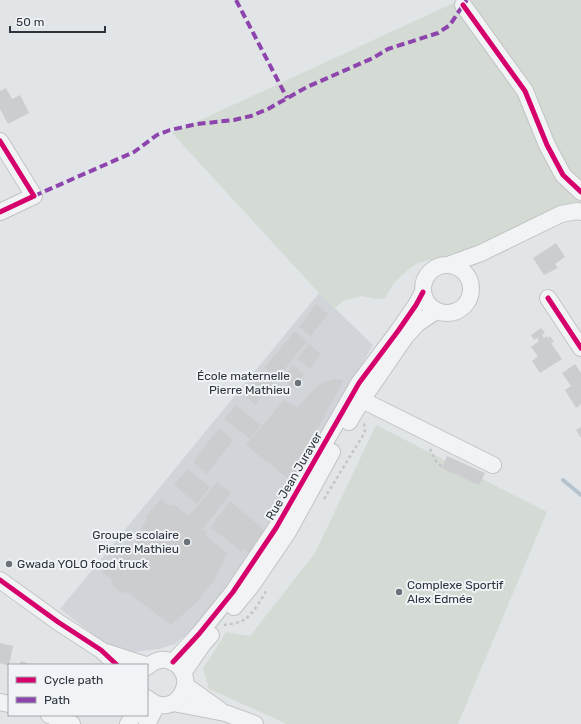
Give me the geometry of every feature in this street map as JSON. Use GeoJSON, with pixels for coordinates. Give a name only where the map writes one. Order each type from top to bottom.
{"type":"FeatureCollection","features":[{"type":"Feature","properties":{"kind":"street"},"geometry":{"type":"LineString","coordinates":[[463,5],[525,91],[548,145],[563,175],[581,192]]}},
{"type":"Feature","properties":{"kind":"street"},"geometry":{"type":"LineString","coordinates":[[0,141],[34,196],[0,212]]}},
{"type":"Feature","properties":{"kind":"street"},"geometry":{"type":"LineString","coordinates":[[448,265],[456,267],[468,278],[470,294],[467,302],[462,308],[456,312],[443,313],[436,311],[425,300],[423,284],[432,270],[481,253],[561,214],[578,211],[581,212]]}},
{"type":"Feature","properties":{"kind":"street"},"geometry":{"type":"LineString","coordinates":[[468,278],[481,253]]}},
{"type":"Feature","properties":{"kind":"street","name":"Rue Jean Juraver"},"geometry":{"type":"LineString","coordinates":[[181,674],[199,634],[233,592],[276,528],[359,383],[402,326],[423,292]]}},
{"type":"Feature","properties":{"kind":"street"},"geometry":{"type":"LineString","coordinates":[[548,298],[581,348]]}},
{"type":"Feature","properties":{"kind":"street","name":"Rue Jean Juraver"},"geometry":{"type":"LineString","coordinates":[[181,674],[203,644],[252,585],[288,532],[341,435],[362,400],[406,336],[417,324],[436,311]]}},
{"type":"Feature","properties":{"kind":"street"},"geometry":{"type":"LineString","coordinates":[[362,400],[493,465]]}},
{"type":"Feature","properties":{"kind":"street"},"geometry":{"type":"LineString","coordinates":[[0,580],[100,650],[116,664]]}},
{"type":"Feature","properties":{"kind":"street"},"geometry":{"type":"LineString","coordinates":[[100,650],[141,664]]}},
{"type":"Feature","properties":{"kind":"street"},"geometry":{"type":"LineString","coordinates":[[148,665],[160,660],[167,660],[225,713]]}},
{"type":"Feature","properties":{"kind":"street"},"geometry":{"type":"LineString","coordinates":[[147,724],[159,702],[182,696],[184,691],[181,674]]}},
{"type":"Feature","properties":{"kind":"street"},"geometry":{"type":"LineString","coordinates":[[159,702],[225,713],[255,724]]}},
{"type":"Feature","properties":{"kind":"street"},"geometry":{"type":"LineString","coordinates":[[52,716],[72,724]]}},
{"type":"Feature","properties":{"kind":"shaded area"},"geometry":{"type":"Polygon","coordinates":[[[460,0],[581,0],[581,202],[565,205],[468,250],[418,263],[394,283],[385,298],[376,299],[362,296],[343,301],[335,308],[319,293],[172,133],[460,0]]]}},
{"type":"Feature","properties":{"kind":"shaded area","name":"Groupe scolaire Pierre Mathieu"},"geometry":{"type":"Polygon","coordinates":[[[319,293],[373,345],[273,519],[245,565],[195,628],[175,644],[159,649],[135,652],[107,645],[60,609],[319,293]]]}},
{"type":"Feature","properties":{"kind":"shaded area","name":"Complexe Sportif Alex Edmée"},"geometry":{"type":"Polygon","coordinates":[[[376,425],[547,512],[458,724],[287,724],[209,689],[203,669],[226,632],[250,636],[315,553],[376,425]]]}},
{"type":"Feature","properties":{"kind":"building"},"geometry":{"type":"Polygon","coordinates":[[[6,88],[12,99],[20,95],[29,113],[8,124],[0,109],[0,91],[6,88]]]}},
{"type":"Feature","properties":{"kind":"building"},"geometry":{"type":"Polygon","coordinates":[[[556,243],[565,257],[555,264],[558,268],[544,275],[533,258],[556,243]]]}},
{"type":"Feature","properties":{"kind":"building"},"geometry":{"type":"Polygon","coordinates":[[[316,304],[328,314],[311,336],[299,327],[316,304]]]}},
{"type":"Feature","properties":{"kind":"building"},"geometry":{"type":"Polygon","coordinates":[[[541,328],[545,333],[542,335],[544,338],[547,336],[548,338],[550,336],[554,342],[551,343],[562,359],[540,373],[532,361],[538,356],[531,347],[539,341],[537,338],[534,340],[531,335],[541,328]]]}},
{"type":"Feature","properties":{"kind":"building"},"geometry":{"type":"Polygon","coordinates":[[[295,331],[307,341],[278,378],[264,368],[295,331]]]}},
{"type":"Feature","properties":{"kind":"building"},"geometry":{"type":"Polygon","coordinates":[[[309,344],[321,354],[310,369],[297,359],[309,344]]]}},
{"type":"Feature","properties":{"kind":"building"},"geometry":{"type":"Polygon","coordinates":[[[575,364],[581,373],[581,404],[576,408],[565,390],[571,386],[562,373],[575,364]]]}},
{"type":"Feature","properties":{"kind":"building"},"geometry":{"type":"Polygon","coordinates":[[[293,365],[304,374],[293,388],[281,379],[293,365]]]}},
{"type":"Feature","properties":{"kind":"building"},"geometry":{"type":"Polygon","coordinates":[[[261,373],[273,382],[255,405],[244,395],[261,373]]]}},
{"type":"Feature","properties":{"kind":"building"},"geometry":{"type":"Polygon","coordinates":[[[336,379],[344,380],[301,460],[303,462],[291,481],[246,445],[284,400],[298,407],[320,384],[336,379]]]}},
{"type":"Feature","properties":{"kind":"building"},"geometry":{"type":"Polygon","coordinates":[[[236,405],[261,425],[250,439],[224,419],[236,405]]]}},
{"type":"Feature","properties":{"kind":"building"},"geometry":{"type":"Polygon","coordinates":[[[581,427],[581,438],[576,430],[581,427]]]}},
{"type":"Feature","properties":{"kind":"building"},"geometry":{"type":"Polygon","coordinates":[[[219,428],[233,440],[207,474],[193,462],[219,428]]]}},
{"type":"Feature","properties":{"kind":"building"},"geometry":{"type":"Polygon","coordinates":[[[447,456],[485,473],[479,485],[442,468],[447,456]]]}},
{"type":"Feature","properties":{"kind":"building"},"geometry":{"type":"Polygon","coordinates":[[[187,469],[210,487],[197,504],[174,485],[187,469]]]}},
{"type":"Feature","properties":{"kind":"building"},"geometry":{"type":"Polygon","coordinates":[[[217,482],[231,493],[203,529],[208,533],[205,535],[227,553],[215,579],[194,605],[171,625],[126,591],[123,594],[111,584],[113,581],[102,572],[118,552],[120,555],[126,546],[131,548],[144,531],[141,528],[147,519],[145,517],[161,499],[170,506],[173,504],[189,516],[217,482]]]}},
{"type":"Feature","properties":{"kind":"building"},"geometry":{"type":"Polygon","coordinates":[[[230,501],[265,531],[258,543],[256,542],[250,554],[243,549],[242,552],[210,527],[230,501]]]}},
{"type":"Feature","properties":{"kind":"building"},"geometry":{"type":"Polygon","coordinates":[[[0,643],[13,646],[9,664],[8,666],[0,663],[0,643]]]}},
{"type":"Feature","properties":{"kind":"building"},"geometry":{"type":"Polygon","coordinates":[[[21,661],[29,664],[20,664],[21,661]]]}},
{"type":"Feature","properties":{"kind":"waterway"},"geometry":{"type":"LineString","coordinates":[[563,480],[581,495]]}},
{"type":"Feature","properties":{"kind":"marked path"},"geometry":{"type":"LineString","coordinates":[[236,0],[287,98]]}},
{"type":"Feature","properties":{"kind":"marked path"},"geometry":{"type":"LineString","coordinates":[[34,196],[134,152],[157,135],[170,130],[197,124],[234,120],[251,116],[268,109],[307,87],[373,58],[388,49],[438,33],[450,25],[467,0]]}},
{"type":"Feature","properties":{"kind":"cycle path"},"geometry":{"type":"LineString","coordinates":[[463,5],[525,91],[547,145],[563,175],[581,192]]}},
{"type":"Feature","properties":{"kind":"cycle path"},"geometry":{"type":"LineString","coordinates":[[0,141],[34,196],[0,212]]}},
{"type":"Feature","properties":{"kind":"cycle path"},"geometry":{"type":"LineString","coordinates":[[173,662],[199,634],[233,592],[276,528],[359,383],[398,331],[423,292]]}},
{"type":"Feature","properties":{"kind":"cycle path"},"geometry":{"type":"LineString","coordinates":[[548,298],[581,348]]}},
{"type":"Feature","properties":{"kind":"cycle path"},"geometry":{"type":"LineString","coordinates":[[0,580],[58,622],[101,650],[116,664]]}},
{"type":"Feature","properties":{"kind":"place","name":"École maternelle Pierre Mathieu"},"geometry":{"type":"Point","coordinates":[298,383]}},
{"type":"Feature","properties":{"kind":"place","name":"Groupe scolaire Pierre Mathieu"},"geometry":{"type":"Point","coordinates":[187,542]}},
{"type":"Feature","properties":{"kind":"place","name":"Gwada YOLO food truck"},"geometry":{"type":"Point","coordinates":[9,564]}},
{"type":"Feature","properties":{"kind":"place","name":"Complexe Sportif Alex Edmée"},"geometry":{"type":"Point","coordinates":[399,592]}}]}
